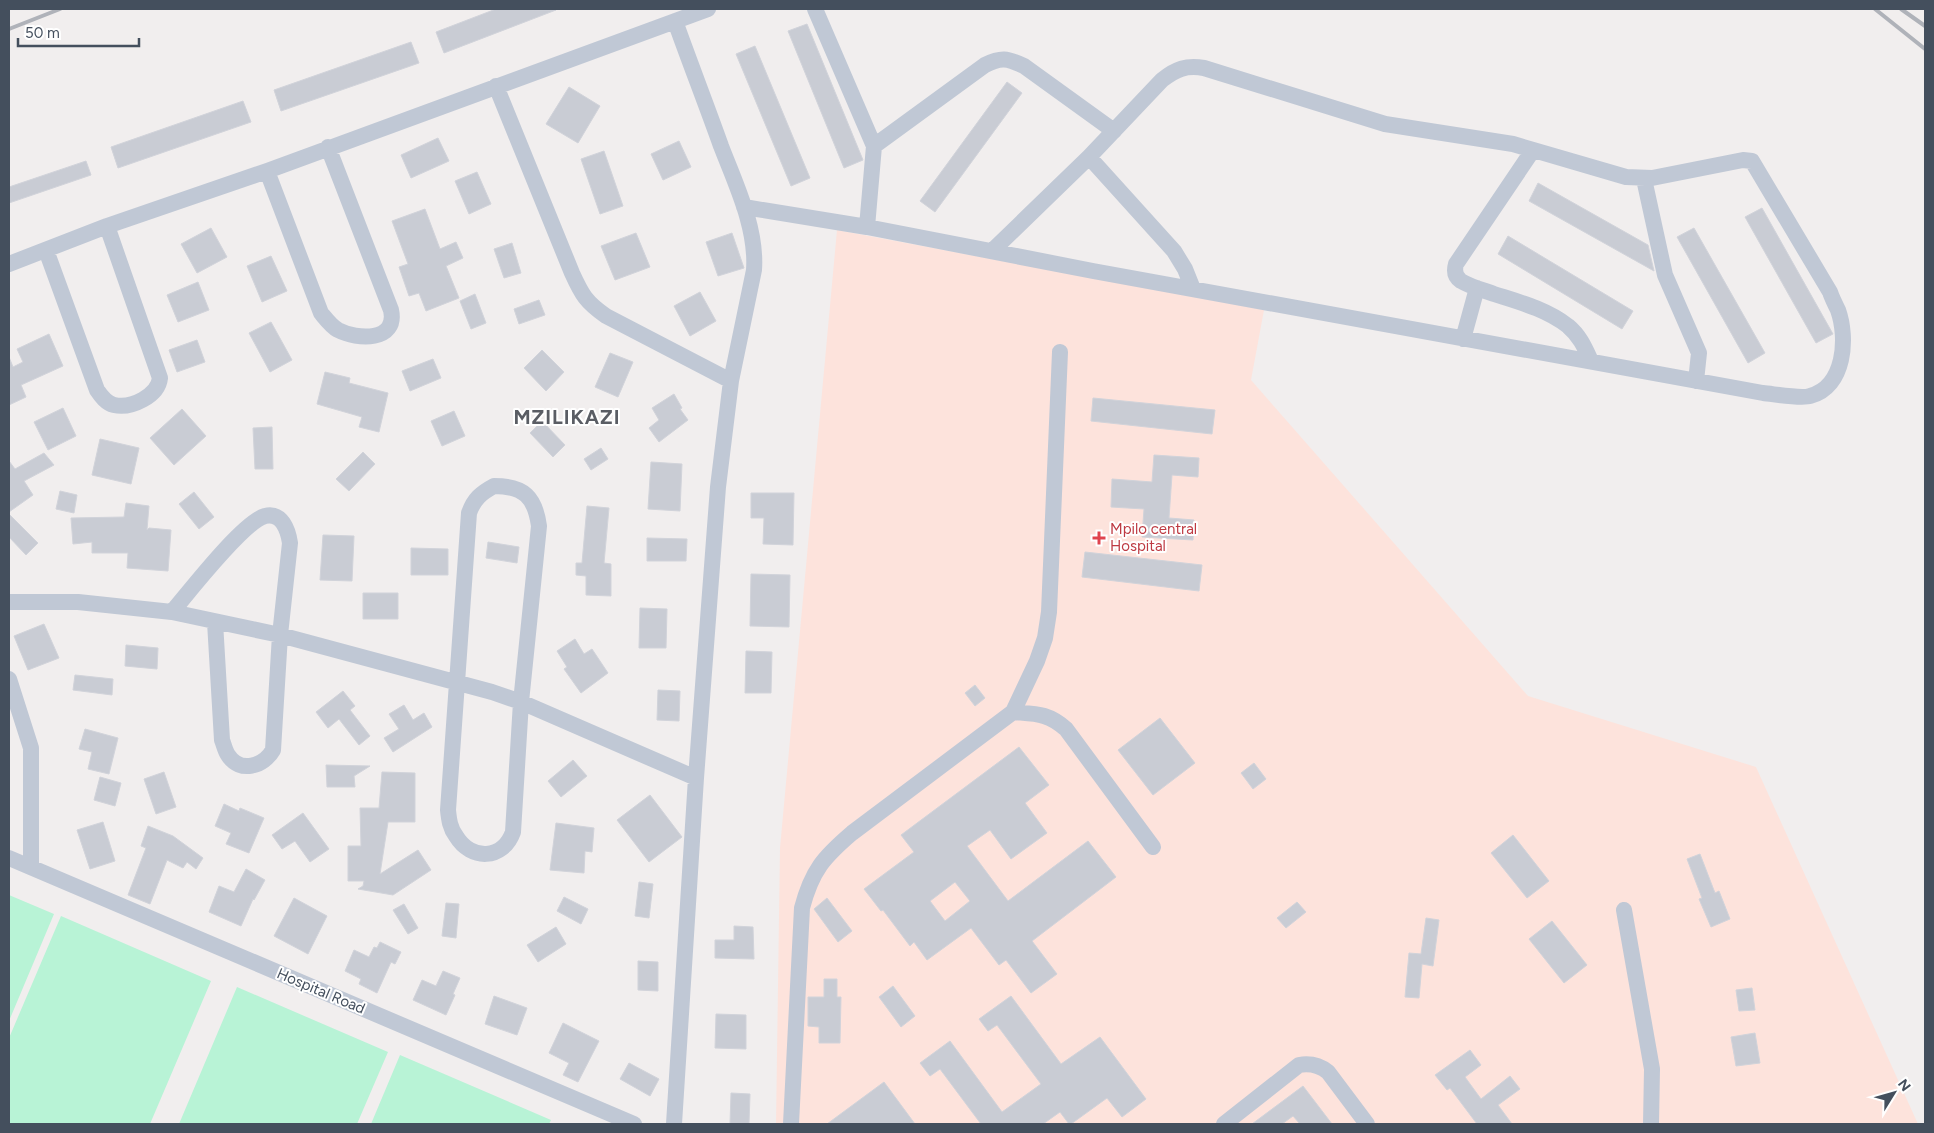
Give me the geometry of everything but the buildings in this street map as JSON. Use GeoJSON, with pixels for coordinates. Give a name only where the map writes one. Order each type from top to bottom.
{"type":"FeatureCollection","features":[{"type":"Feature","properties":{"kind":"street"},"geometry":{"type":"LineString","coordinates":[[9,264],[108,226],[267,171],[708,9]]}},
{"type":"Feature","properties":{"kind":"street"},"geometry":{"type":"LineString","coordinates":[[815,9],[874,146],[867,226]]}},
{"type":"Feature","properties":{"kind":"street"},"geometry":{"type":"LineString","coordinates":[[674,1124],[696,778],[718,487],[732,381],[755,263],[754,243],[744,207],[675,21]]}},
{"type":"Feature","properties":{"kind":"street"},"geometry":{"type":"LineString","coordinates":[[874,146],[985,65],[998,59],[1011,60],[1024,66],[1114,131]]}},
{"type":"Feature","properties":{"kind":"street"},"geometry":{"type":"LineString","coordinates":[[744,207],[867,226],[992,251],[1193,289],[1763,393],[1809,397],[1829,384],[1836,375],[1840,365],[1842,332],[1838,311],[1830,292],[1752,161],[1743,160],[1644,179],[1626,177],[1491,140],[1386,124],[1193,66],[1183,67],[1172,72],[992,251]]}},
{"type":"Feature","properties":{"kind":"street"},"geometry":{"type":"LineString","coordinates":[[496,86],[580,292],[590,305],[606,316],[732,381]]}},
{"type":"Feature","properties":{"kind":"street"},"geometry":{"type":"LineString","coordinates":[[267,171],[321,313],[338,330],[368,336],[381,334],[392,325],[391,310],[328,147]]}},
{"type":"Feature","properties":{"kind":"street"},"geometry":{"type":"LineString","coordinates":[[1533,150],[1456,264],[1455,270],[1461,281],[1523,303],[1557,319],[1578,335],[1584,344],[1590,361]]}},
{"type":"Feature","properties":{"kind":"street"},"geometry":{"type":"LineString","coordinates":[[1089,156],[1174,251],[1185,268],[1193,289]]}},
{"type":"Feature","properties":{"kind":"street"},"geometry":{"type":"LineString","coordinates":[[1644,179],[1665,275],[1699,353],[1696,382]]}},
{"type":"Feature","properties":{"kind":"street"},"geometry":{"type":"LineString","coordinates":[[46,250],[96,390],[103,399],[112,405],[123,406],[134,403],[154,392],[159,385],[160,378],[108,226]]}},
{"type":"Feature","properties":{"kind":"street"},"geometry":{"type":"LineString","coordinates":[[1463,339],[1477,288]]}},
{"type":"Feature","properties":{"kind":"street"},"geometry":{"type":"LineString","coordinates":[[791,1124],[802,908],[808,886],[816,870],[830,851],[852,833],[1013,712],[1037,661],[1045,638],[1049,612],[1060,352]]}},
{"type":"Feature","properties":{"kind":"street"},"geometry":{"type":"LineString","coordinates":[[494,486],[507,486],[520,490],[530,498],[536,510],[539,526],[521,702],[513,832],[510,842],[492,854],[478,854],[467,849],[456,838],[450,825],[448,810],[458,682],[469,513],[481,492],[494,486]]}},
{"type":"Feature","properties":{"kind":"street"},"geometry":{"type":"LineString","coordinates":[[172,612],[241,534],[256,520],[267,516],[279,518],[288,529],[290,543],[280,634],[273,750],[268,758],[258,765],[247,767],[236,764],[228,756],[222,740],[215,622]]}},
{"type":"Feature","properties":{"kind":"street"},"geometry":{"type":"LineString","coordinates":[[9,602],[86,602],[172,612],[280,634],[458,682],[521,702],[696,778]]}},
{"type":"Feature","properties":{"kind":"street"},"geometry":{"type":"LineString","coordinates":[[9,679],[32,748],[31,867]]}},
{"type":"Feature","properties":{"kind":"street"},"geometry":{"type":"LineString","coordinates":[[1013,712],[1045,715],[1056,719],[1066,729],[1153,847]]}},
{"type":"Feature","properties":{"kind":"street","name":"Hospital Road"},"geometry":{"type":"LineString","coordinates":[[9,858],[634,1124]]}},
{"type":"Feature","properties":{"kind":"street"},"geometry":{"type":"LineString","coordinates":[[1624,910],[1652,1069],[1651,1124]]}},
{"type":"Feature","properties":{"kind":"street"},"geometry":{"type":"LineString","coordinates":[[1224,1124],[1299,1065],[1307,1064],[1322,1067],[1328,1072],[1367,1124]]}},
{"type":"Feature","properties":{"kind":"shaded area","name":"Mpilo central Hospital"},"geometry":{"type":"Polygon","coordinates":[[[837,230],[1264,310],[1251,380],[1528,696],[1756,767],[1918,1124],[776,1124],[780,848],[837,230]]]}},
{"type":"Feature","properties":{"kind":"green space"},"geometry":{"type":"Polygon","coordinates":[[[9,895],[54,914],[9,1021],[9,895]]]}},
{"type":"Feature","properties":{"kind":"green space"},"geometry":{"type":"Polygon","coordinates":[[[61,916],[211,981],[150,1124],[9,1124],[9,1038],[61,916]]]}},
{"type":"Feature","properties":{"kind":"green space"},"geometry":{"type":"Polygon","coordinates":[[[237,987],[388,1052],[357,1124],[179,1124],[237,987]]]}},
{"type":"Feature","properties":{"kind":"green space"},"geometry":{"type":"Polygon","coordinates":[[[400,1055],[551,1120],[549,1124],[371,1124],[400,1055]]]}},
{"type":"Feature","properties":{"kind":"railway"},"geometry":{"type":"LineString","coordinates":[[9,29],[60,9]]}},
{"type":"Feature","properties":{"kind":"railway"},"geometry":{"type":"LineString","coordinates":[[1875,9],[1925,49]]}},
{"type":"Feature","properties":{"kind":"railway"},"geometry":{"type":"LineString","coordinates":[[1901,9],[1925,26]]}},
{"type":"Feature","properties":{"kind":"place","name":"Mpilo central Hospital"},"geometry":{"type":"Point","coordinates":[1099,538]}},
{"type":"Feature","properties":{"kind":"district","name":"MZILIKAZI"},"geometry":{"type":"Point","coordinates":[567,417]}}]}
